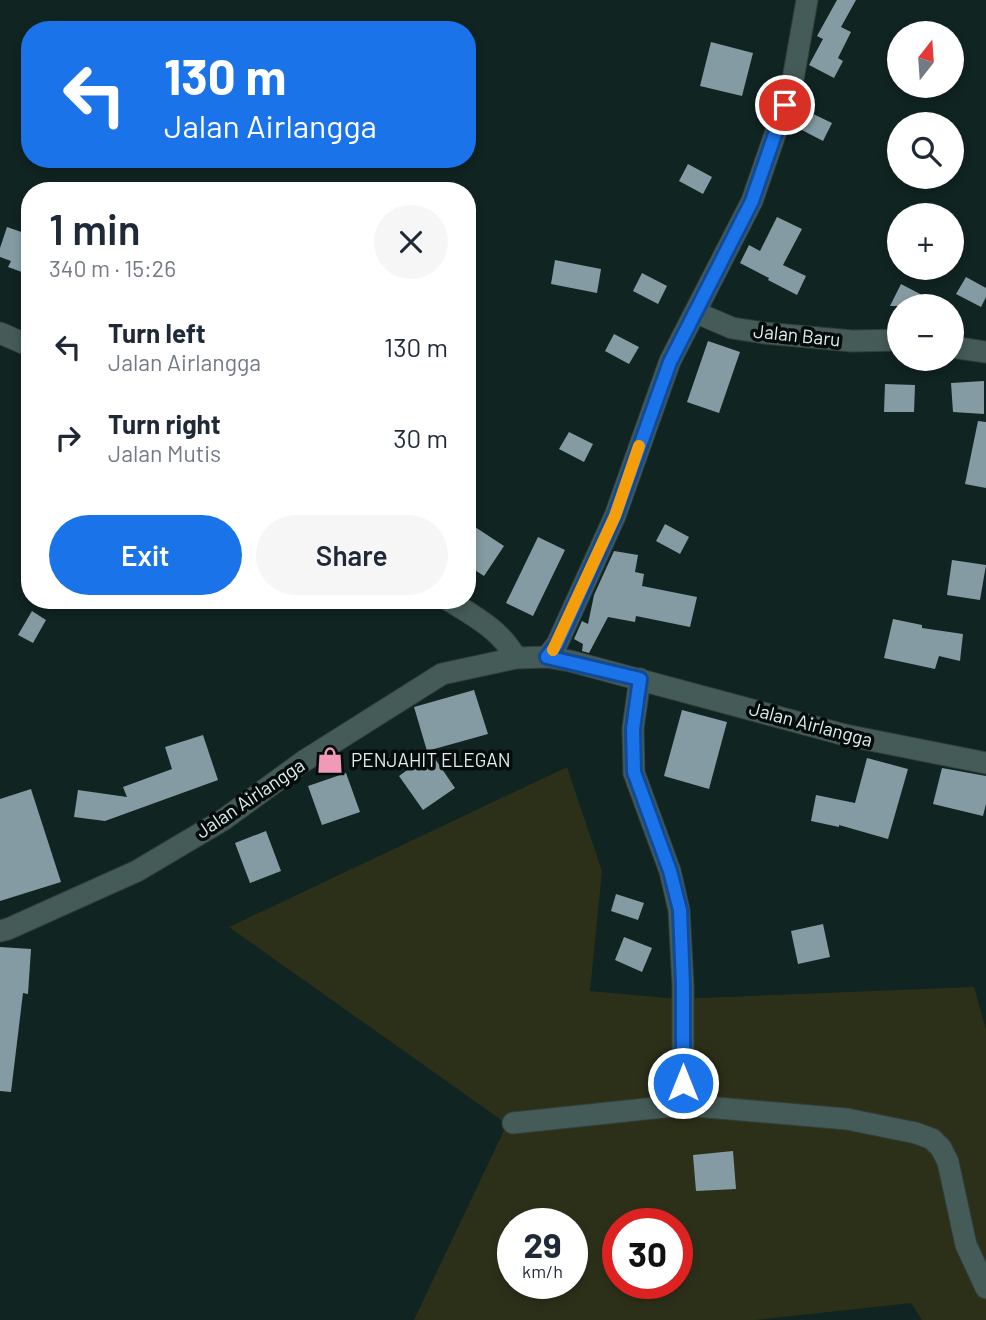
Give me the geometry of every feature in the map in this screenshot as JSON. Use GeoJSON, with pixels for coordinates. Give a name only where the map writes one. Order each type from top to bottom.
{"type":"FeatureCollection","features":[{"type":"Feature","properties":{"kind":"street"},"geometry":{"type":"LineString","coordinates":[[547,657],[557,644],[615,516],[670,362],[752,201],[792,85],[807,0]]}},
{"type":"Feature","properties":{"kind":"street","name":"Jalan Baru"},"geometry":{"type":"LineString","coordinates":[[697,313],[732,328],[764,333],[852,341],[887,340]]}},
{"type":"Feature","properties":{"kind":"street"},"geometry":{"type":"LineString","coordinates":[[0,333],[21,342]]}},
{"type":"Feature","properties":{"kind":"street"},"geometry":{"type":"LineString","coordinates":[[964,349],[986,352]]}},
{"type":"Feature","properties":{"kind":"street"},"geometry":{"type":"LineString","coordinates":[[461,609],[500,635],[516,658]]}},
{"type":"Feature","properties":{"kind":"street","name":"Jalan Airlangga"},"geometry":{"type":"LineString","coordinates":[[0,931],[137,871],[223,820],[304,761],[442,674],[516,658],[547,657],[640,679],[845,736],[986,762]]}},
{"type":"Feature","properties":{"kind":"street"},"geometry":{"type":"LineString","coordinates":[[640,679],[633,729],[634,772],[670,871],[680,910],[683,1105]]}},
{"type":"Feature","properties":{"kind":"street"},"geometry":{"type":"LineString","coordinates":[[513,1123],[683,1105],[847,1119],[916,1133],[932,1139],[941,1147],[947,1162],[966,1245],[986,1288]]}},
{"type":"Feature","properties":{"kind":"green space"},"geometry":{"type":"Polygon","coordinates":[[[567,767],[602,871],[590,991],[678,999],[974,987],[986,1030],[986,1320],[922,1320],[911,1303],[755,1320],[414,1320],[507,1124],[229,927],[567,767]]]}},
{"type":"Feature","properties":{"kind":"building"},"geometry":{"type":"Polygon","coordinates":[[[837,0],[856,0],[841,27],[851,32],[838,58],[843,61],[834,78],[809,65],[823,39],[817,36],[837,0]]]}},
{"type":"Feature","properties":{"kind":"building"},"geometry":{"type":"Polygon","coordinates":[[[711,42],[753,53],[742,96],[700,86],[711,42]]]}},
{"type":"Feature","properties":{"kind":"building"},"geometry":{"type":"Polygon","coordinates":[[[807,111],[832,123],[823,141],[798,128],[807,111]]]}},
{"type":"Feature","properties":{"kind":"building"},"geometry":{"type":"Polygon","coordinates":[[[688,164],[712,177],[703,194],[679,181],[688,164]]]}},
{"type":"Feature","properties":{"kind":"building"},"geometry":{"type":"Polygon","coordinates":[[[777,217],[802,229],[783,265],[806,276],[797,295],[740,263],[749,245],[760,251],[777,217]]]}},
{"type":"Feature","properties":{"kind":"building"},"geometry":{"type":"Polygon","coordinates":[[[7,227],[21,232],[21,272],[8,267],[11,261],[0,257],[7,227]]]}},
{"type":"Feature","properties":{"kind":"building"},"geometry":{"type":"Polygon","coordinates":[[[555,260],[601,269],[597,293],[551,284],[555,260]]]}},
{"type":"Feature","properties":{"kind":"building"},"geometry":{"type":"Polygon","coordinates":[[[642,273],[667,286],[658,304],[633,291],[642,273]]]}},
{"type":"Feature","properties":{"kind":"building"},"geometry":{"type":"Polygon","coordinates":[[[966,277],[986,288],[986,297],[981,307],[964,298],[964,294],[956,294],[966,277]]]}},
{"type":"Feature","properties":{"kind":"building"},"geometry":{"type":"Polygon","coordinates":[[[901,284],[920,294],[896,294],[901,284]]]}},
{"type":"Feature","properties":{"kind":"building"},"geometry":{"type":"Polygon","coordinates":[[[614,334],[639,347],[629,364],[605,351],[614,334]]]}},
{"type":"Feature","properties":{"kind":"building"},"geometry":{"type":"Polygon","coordinates":[[[708,341],[740,352],[719,413],[687,402],[708,341]]]}},
{"type":"Feature","properties":{"kind":"building"},"geometry":{"type":"Polygon","coordinates":[[[984,381],[984,414],[953,412],[951,383],[984,381]]]}},
{"type":"Feature","properties":{"kind":"building"},"geometry":{"type":"Polygon","coordinates":[[[885,384],[915,385],[914,412],[884,412],[885,384]]]}},
{"type":"Feature","properties":{"kind":"building"},"geometry":{"type":"Polygon","coordinates":[[[978,421],[986,422],[986,488],[965,484],[978,421]]]}},
{"type":"Feature","properties":{"kind":"building"},"geometry":{"type":"Polygon","coordinates":[[[569,432],[593,444],[584,462],[559,449],[569,432]]]}},
{"type":"Feature","properties":{"kind":"building"},"geometry":{"type":"Polygon","coordinates":[[[665,524],[689,537],[680,554],[656,541],[665,524]]]}},
{"type":"Feature","properties":{"kind":"building"},"geometry":{"type":"Polygon","coordinates":[[[476,528],[504,546],[484,576],[476,571],[476,528]]]}},
{"type":"Feature","properties":{"kind":"building"},"geometry":{"type":"Polygon","coordinates":[[[538,537],[565,550],[533,616],[506,603],[538,537]]]}},
{"type":"Feature","properties":{"kind":"building"},"geometry":{"type":"Polygon","coordinates":[[[614,551],[638,555],[635,572],[644,574],[642,586],[697,597],[690,627],[636,616],[635,622],[608,617],[589,653],[582,651],[583,644],[574,639],[582,621],[588,624],[594,595],[614,551]]]}},
{"type":"Feature","properties":{"kind":"building"},"geometry":{"type":"Polygon","coordinates":[[[952,560],[986,565],[980,600],[947,595],[952,560]]]}},
{"type":"Feature","properties":{"kind":"building"},"geometry":{"type":"Polygon","coordinates":[[[32,611],[46,620],[33,643],[18,635],[32,611]]]}},
{"type":"Feature","properties":{"kind":"building"},"geometry":{"type":"Polygon","coordinates":[[[893,619],[922,625],[922,628],[963,634],[960,661],[939,656],[935,669],[884,658],[893,619]]]}},
{"type":"Feature","properties":{"kind":"building"},"geometry":{"type":"Polygon","coordinates":[[[474,690],[488,734],[427,751],[414,707],[474,690]]]}},
{"type":"Feature","properties":{"kind":"building"},"geometry":{"type":"Polygon","coordinates":[[[682,710],[727,722],[709,789],[664,776],[682,710]]]}},
{"type":"Feature","properties":{"kind":"building"},"geometry":{"type":"Polygon","coordinates":[[[203,735],[218,780],[105,821],[74,817],[78,790],[127,797],[123,787],[172,769],[165,747],[203,735]]]}},
{"type":"Feature","properties":{"kind":"building"},"geometry":{"type":"Polygon","coordinates":[[[431,753],[455,788],[423,810],[399,776],[431,753]]]}},
{"type":"Feature","properties":{"kind":"building"},"geometry":{"type":"Polygon","coordinates":[[[867,758],[908,769],[888,839],[839,825],[811,821],[816,795],[855,803],[867,758]]]}},
{"type":"Feature","properties":{"kind":"building"},"geometry":{"type":"Polygon","coordinates":[[[942,768],[986,776],[983,816],[933,804],[942,768]]]}},
{"type":"Feature","properties":{"kind":"building"},"geometry":{"type":"Polygon","coordinates":[[[346,773],[360,812],[322,825],[308,786],[346,773]]]}},
{"type":"Feature","properties":{"kind":"building"},"geometry":{"type":"Polygon","coordinates":[[[31,789],[61,882],[0,901],[0,799],[31,789]]]}},
{"type":"Feature","properties":{"kind":"building"},"geometry":{"type":"Polygon","coordinates":[[[266,831],[281,871],[250,883],[235,843],[266,831]]]}},
{"type":"Feature","properties":{"kind":"building"},"geometry":{"type":"Polygon","coordinates":[[[616,894],[644,903],[638,920],[611,911],[616,894]]]}},
{"type":"Feature","properties":{"kind":"building"},"geometry":{"type":"Polygon","coordinates":[[[823,924],[830,957],[798,964],[791,931],[823,924]]]}},
{"type":"Feature","properties":{"kind":"building"},"geometry":{"type":"Polygon","coordinates":[[[624,937],[652,948],[642,972],[615,960],[624,937]]]}},
{"type":"Feature","properties":{"kind":"building"},"geometry":{"type":"Polygon","coordinates":[[[0,947],[31,949],[28,994],[23,993],[11,1092],[0,1091],[0,947]]]}},
{"type":"Feature","properties":{"kind":"building"},"geometry":{"type":"Polygon","coordinates":[[[733,1151],[736,1189],[696,1191],[693,1155],[733,1151]]]}},
{"type":"Feature","properties":{"kind":"slow traffic"},"geometry":{"type":"LineString","coordinates":[[553,650],[615,516],[639,446]]}},
{"type":"Feature","properties":{"kind":"place","name":"PENJAHIT ELEGAN"},"geometry":{"type":"Point","coordinates":[330,760]}},
{"type":"Feature","properties":{"kind":"route"},"geometry":{"type":"LineString","coordinates":[[683,1083],[680,910],[670,871],[634,772],[633,729],[640,679],[547,657],[557,644],[615,516],[670,362],[752,201],[785,105]]}}]}
